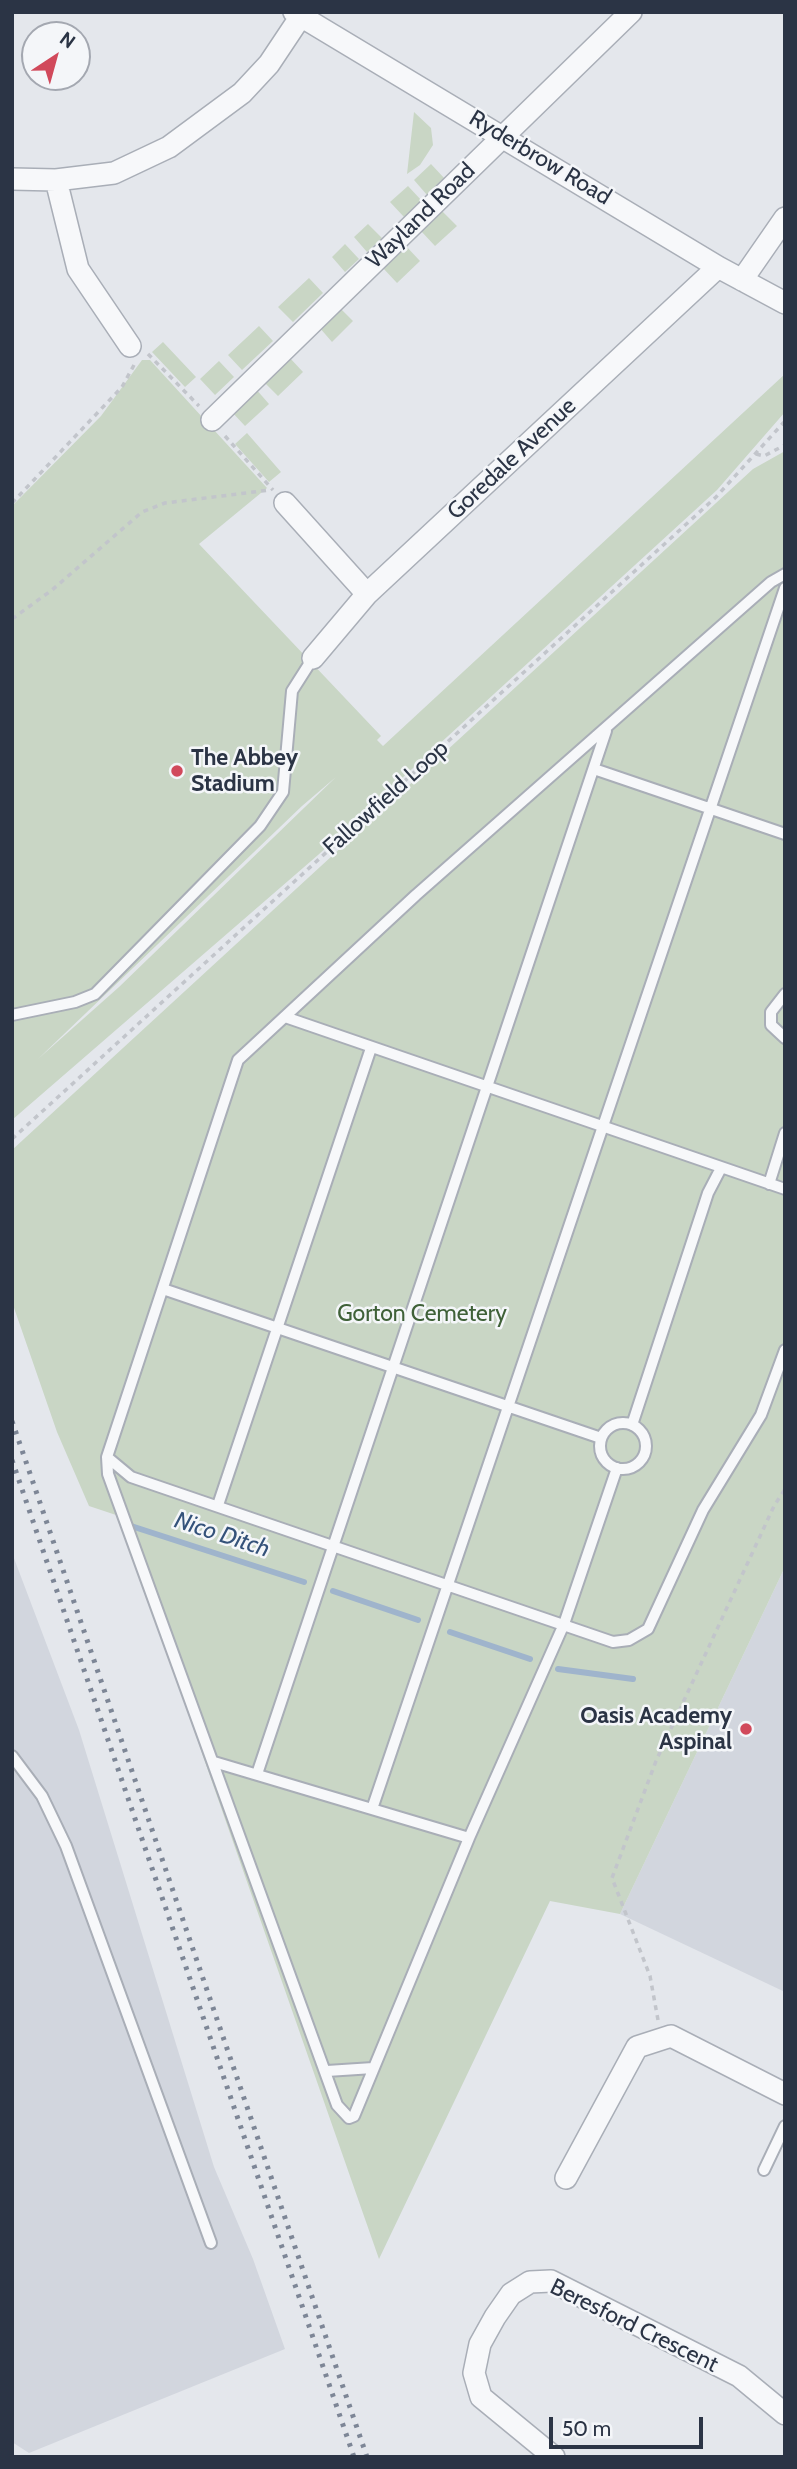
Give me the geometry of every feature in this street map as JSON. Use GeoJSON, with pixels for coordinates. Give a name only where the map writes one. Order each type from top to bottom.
{"type":"FeatureCollection","features":[{"type":"Feature","properties":{"kind":"street","name":"Wayland Road"},"geometry":{"type":"LineString","coordinates":[[212,420],[631,12]]}},
{"type":"Feature","properties":{"kind":"street","name":"Ryderbrow Road"},"geometry":{"type":"LineString","coordinates":[[298,14],[719,267],[785,303]]}},
{"type":"Feature","properties":{"kind":"street"},"geometry":{"type":"LineString","coordinates":[[12,178],[56,180],[114,173],[169,147],[197,128],[251,83],[269,64],[298,14]]}},
{"type":"Feature","properties":{"kind":"street"},"geometry":{"type":"LineString","coordinates":[[56,180],[78,269],[130,346]]}},
{"type":"Feature","properties":{"kind":"street"},"geometry":{"type":"LineString","coordinates":[[742,280],[785,218]]}},
{"type":"Feature","properties":{"kind":"street","name":"Goredale Avenue"},"geometry":{"type":"LineString","coordinates":[[313,658],[367,594],[719,267]]}},
{"type":"Feature","properties":{"kind":"street"},"geometry":{"type":"LineString","coordinates":[[279,496],[367,594]]}},
{"type":"Feature","properties":{"kind":"street"},"geometry":{"type":"LineString","coordinates":[[566,2179],[637,2047],[671,2036],[785,2094]]}},
{"type":"Feature","properties":{"kind":"street","name":"Beresford Crescent"},"geometry":{"type":"LineString","coordinates":[[554,2457],[481,2397],[474,2372],[480,2344],[495,2317],[511,2294],[530,2282],[551,2281],[727,2370],[785,2414]]}},
{"type":"Feature","properties":{"kind":"lane"},"geometry":{"type":"LineString","coordinates":[[617,1468],[564,1624],[469,1838],[354,2116],[349,2118],[337,2105],[327,2071],[108,1474],[107,1457],[238,1060],[416,895],[771,582],[785,574]]}},
{"type":"Feature","properties":{"kind":"lane"},"geometry":{"type":"LineString","coordinates":[[372,1809],[785,588]]}},
{"type":"Feature","properties":{"kind":"lane"},"geometry":{"type":"LineString","coordinates":[[12,1015],[75,1002],[95,994],[260,826],[283,792],[292,691],[313,658]]}},
{"type":"Feature","properties":{"kind":"lane"},"geometry":{"type":"LineString","coordinates":[[257,1774],[606,729]]}},
{"type":"Feature","properties":{"kind":"lane"},"geometry":{"type":"LineString","coordinates":[[594,769],[785,834]]}},
{"type":"Feature","properties":{"kind":"lane"},"geometry":{"type":"LineString","coordinates":[[785,994],[771,1012],[771,1025],[785,1038]]}},
{"type":"Feature","properties":{"kind":"lane"},"geometry":{"type":"LineString","coordinates":[[285,1017],[785,1189]]}},
{"type":"Feature","properties":{"kind":"lane"},"geometry":{"type":"LineString","coordinates":[[218,1505],[371,1048]]}},
{"type":"Feature","properties":{"kind":"lane"},"geometry":{"type":"LineString","coordinates":[[769,1184],[785,1133]]}},
{"type":"Feature","properties":{"kind":"lane"},"geometry":{"type":"LineString","coordinates":[[632,1424],[708,1194],[721,1168]]}},
{"type":"Feature","properties":{"kind":"lane"},"geometry":{"type":"LineString","coordinates":[[163,1289],[601,1438]]}},
{"type":"Feature","properties":{"kind":"lane"},"geometry":{"type":"LineString","coordinates":[[107,1457],[131,1477],[613,1642],[640,1637],[648,1629],[703,1510],[761,1415],[785,1350]]}},
{"type":"Feature","properties":{"kind":"lane"},"geometry":{"type":"LineString","coordinates":[[617,1423],[632,1424],[643,1435],[646,1449],[638,1463],[625,1469],[617,1468],[601,1453],[601,1438],[604,1432],[617,1423]]}},
{"type":"Feature","properties":{"kind":"lane"},"geometry":{"type":"LineString","coordinates":[[12,1756],[42,1796],[66,1846],[211,2243]]}},
{"type":"Feature","properties":{"kind":"lane"},"geometry":{"type":"LineString","coordinates":[[214,1762],[469,1838]]}},
{"type":"Feature","properties":{"kind":"lane"},"geometry":{"type":"LineString","coordinates":[[327,2071],[373,2068]]}},
{"type":"Feature","properties":{"kind":"lane"},"geometry":{"type":"LineString","coordinates":[[764,2170],[785,2126]]}},
{"type":"Feature","properties":{"kind":"path"},"geometry":{"type":"LineString","coordinates":[[12,503],[122,387],[134,365],[130,346]]}},
{"type":"Feature","properties":{"kind":"path","name":"Fallowfield Loop"},"geometry":{"type":"LineString","coordinates":[[12,1139],[716,497],[785,421]]}},
{"type":"Feature","properties":{"kind":"path"},"geometry":{"type":"LineString","coordinates":[[756,454],[764,456],[785,445]]}},
{"type":"Feature","properties":{"kind":"path"},"geometry":{"type":"LineString","coordinates":[[12,619],[52,590],[142,512],[165,503],[279,496]]}},
{"type":"Feature","properties":{"kind":"path"},"geometry":{"type":"LineString","coordinates":[[662,2039],[650,1976],[612,1878],[656,1761],[774,1506],[785,1489]]}},
{"type":"Feature","properties":{"kind":"shaded area"},"geometry":{"type":"Polygon","coordinates":[[[12,1553],[79,1730],[214,2167],[253,2259],[285,2349],[29,2453],[12,2442],[12,1553]]]}},
{"type":"Feature","properties":{"kind":"shaded area","name":"Oasis Academy Aspinal"},"geometry":{"type":"Polygon","coordinates":[[[785,1567],[785,1992],[620,1914],[785,1567]]]}},
{"type":"Feature","properties":{"kind":"green space"},"geometry":{"type":"Polygon","coordinates":[[[414,112],[431,128],[433,145],[420,165],[407,174],[414,112]]]}},
{"type":"Feature","properties":{"kind":"green space"},"geometry":{"type":"Polygon","coordinates":[[[431,164],[445,179],[427,195],[414,180],[431,164]]]}},
{"type":"Feature","properties":{"kind":"green space"},"geometry":{"type":"Polygon","coordinates":[[[408,186],[422,201],[404,217],[390,202],[408,186]]]}},
{"type":"Feature","properties":{"kind":"green space"},"geometry":{"type":"Polygon","coordinates":[[[442,211],[457,226],[435,246],[421,231],[442,211]]]}},
{"type":"Feature","properties":{"kind":"green space"},"geometry":{"type":"Polygon","coordinates":[[[368,224],[382,238],[367,252],[354,237],[368,224]]]}},
{"type":"Feature","properties":{"kind":"green space"},"geometry":{"type":"Polygon","coordinates":[[[345,244],[359,259],[345,272],[332,257],[345,244]]]}},
{"type":"Feature","properties":{"kind":"green space"},"geometry":{"type":"Polygon","coordinates":[[[405,245],[420,261],[397,283],[382,267],[405,245]]]}},
{"type":"Feature","properties":{"kind":"green space"},"geometry":{"type":"Polygon","coordinates":[[[309,278],[323,293],[293,322],[278,307],[309,278]]]}},
{"type":"Feature","properties":{"kind":"green space"},"geometry":{"type":"Polygon","coordinates":[[[339,307],[353,321],[332,342],[319,327],[339,307]]]}},
{"type":"Feature","properties":{"kind":"green space"},"geometry":{"type":"Polygon","coordinates":[[[259,326],[273,341],[242,370],[228,355],[259,326]]]}},
{"type":"Feature","properties":{"kind":"green space"},"geometry":{"type":"Polygon","coordinates":[[[163,342],[196,377],[185,387],[152,352],[163,342]]]}},
{"type":"Feature","properties":{"kind":"green space"},"geometry":{"type":"Polygon","coordinates":[[[289,357],[303,372],[278,396],[263,381],[289,357]]]}},
{"type":"Feature","properties":{"kind":"green space","name":"The Abbey Stadium"},"geometry":{"type":"Polygon","coordinates":[[[142,360],[150,360],[267,488],[199,544],[381,736],[377,740],[383,746],[785,374],[785,412],[717,490],[318,855],[12,1120],[12,506],[101,416],[142,360]],[[336,777],[302,806],[38,1059],[119,987],[336,777]]]}},
{"type":"Feature","properties":{"kind":"green space"},"geometry":{"type":"Polygon","coordinates":[[[219,361],[234,377],[215,395],[200,379],[219,361]]]}},
{"type":"Feature","properties":{"kind":"green space"},"geometry":{"type":"Polygon","coordinates":[[[255,388],[269,404],[245,426],[231,411],[255,388]]]}},
{"type":"Feature","properties":{"kind":"green space"},"geometry":{"type":"Polygon","coordinates":[[[247,433],[281,472],[269,482],[235,444],[247,433]]]}},
{"type":"Feature","properties":{"kind":"green space","name":"Gorton Cemetery"},"geometry":{"type":"Polygon","coordinates":[[[785,451],[785,1567],[620,1914],[550,1901],[379,2259],[119,1516],[89,1506],[57,1432],[12,1302],[12,1150],[753,469],[785,451]]]}},
{"type":"Feature","properties":{"kind":"waterway","name":"Nico Ditch"},"geometry":{"type":"LineString","coordinates":[[128,1525],[304,1582]]}},
{"type":"Feature","properties":{"kind":"waterway","name":"Nico Ditch"},"geometry":{"type":"LineString","coordinates":[[333,1591],[418,1620]]}},
{"type":"Feature","properties":{"kind":"waterway","name":"Nico Ditch"},"geometry":{"type":"LineString","coordinates":[[450,1632],[530,1659]]}},
{"type":"Feature","properties":{"kind":"waterway","name":"Nico Ditch"},"geometry":{"type":"LineString","coordinates":[[558,1669],[633,1679]]}},
{"type":"Feature","properties":{"kind":"railway"},"geometry":{"type":"LineString","coordinates":[[12,1421],[367,2457]]}},
{"type":"Feature","properties":{"kind":"railway"},"geometry":{"type":"LineString","coordinates":[[12,1460],[354,2457]]}},
{"type":"Feature","properties":{"kind":"place","name":"The Abbey Stadium"},"geometry":{"type":"Point","coordinates":[177,771]}},
{"type":"Feature","properties":{"kind":"place","name":"Oasis Academy Aspinal"},"geometry":{"type":"Point","coordinates":[746,1729]}}]}
